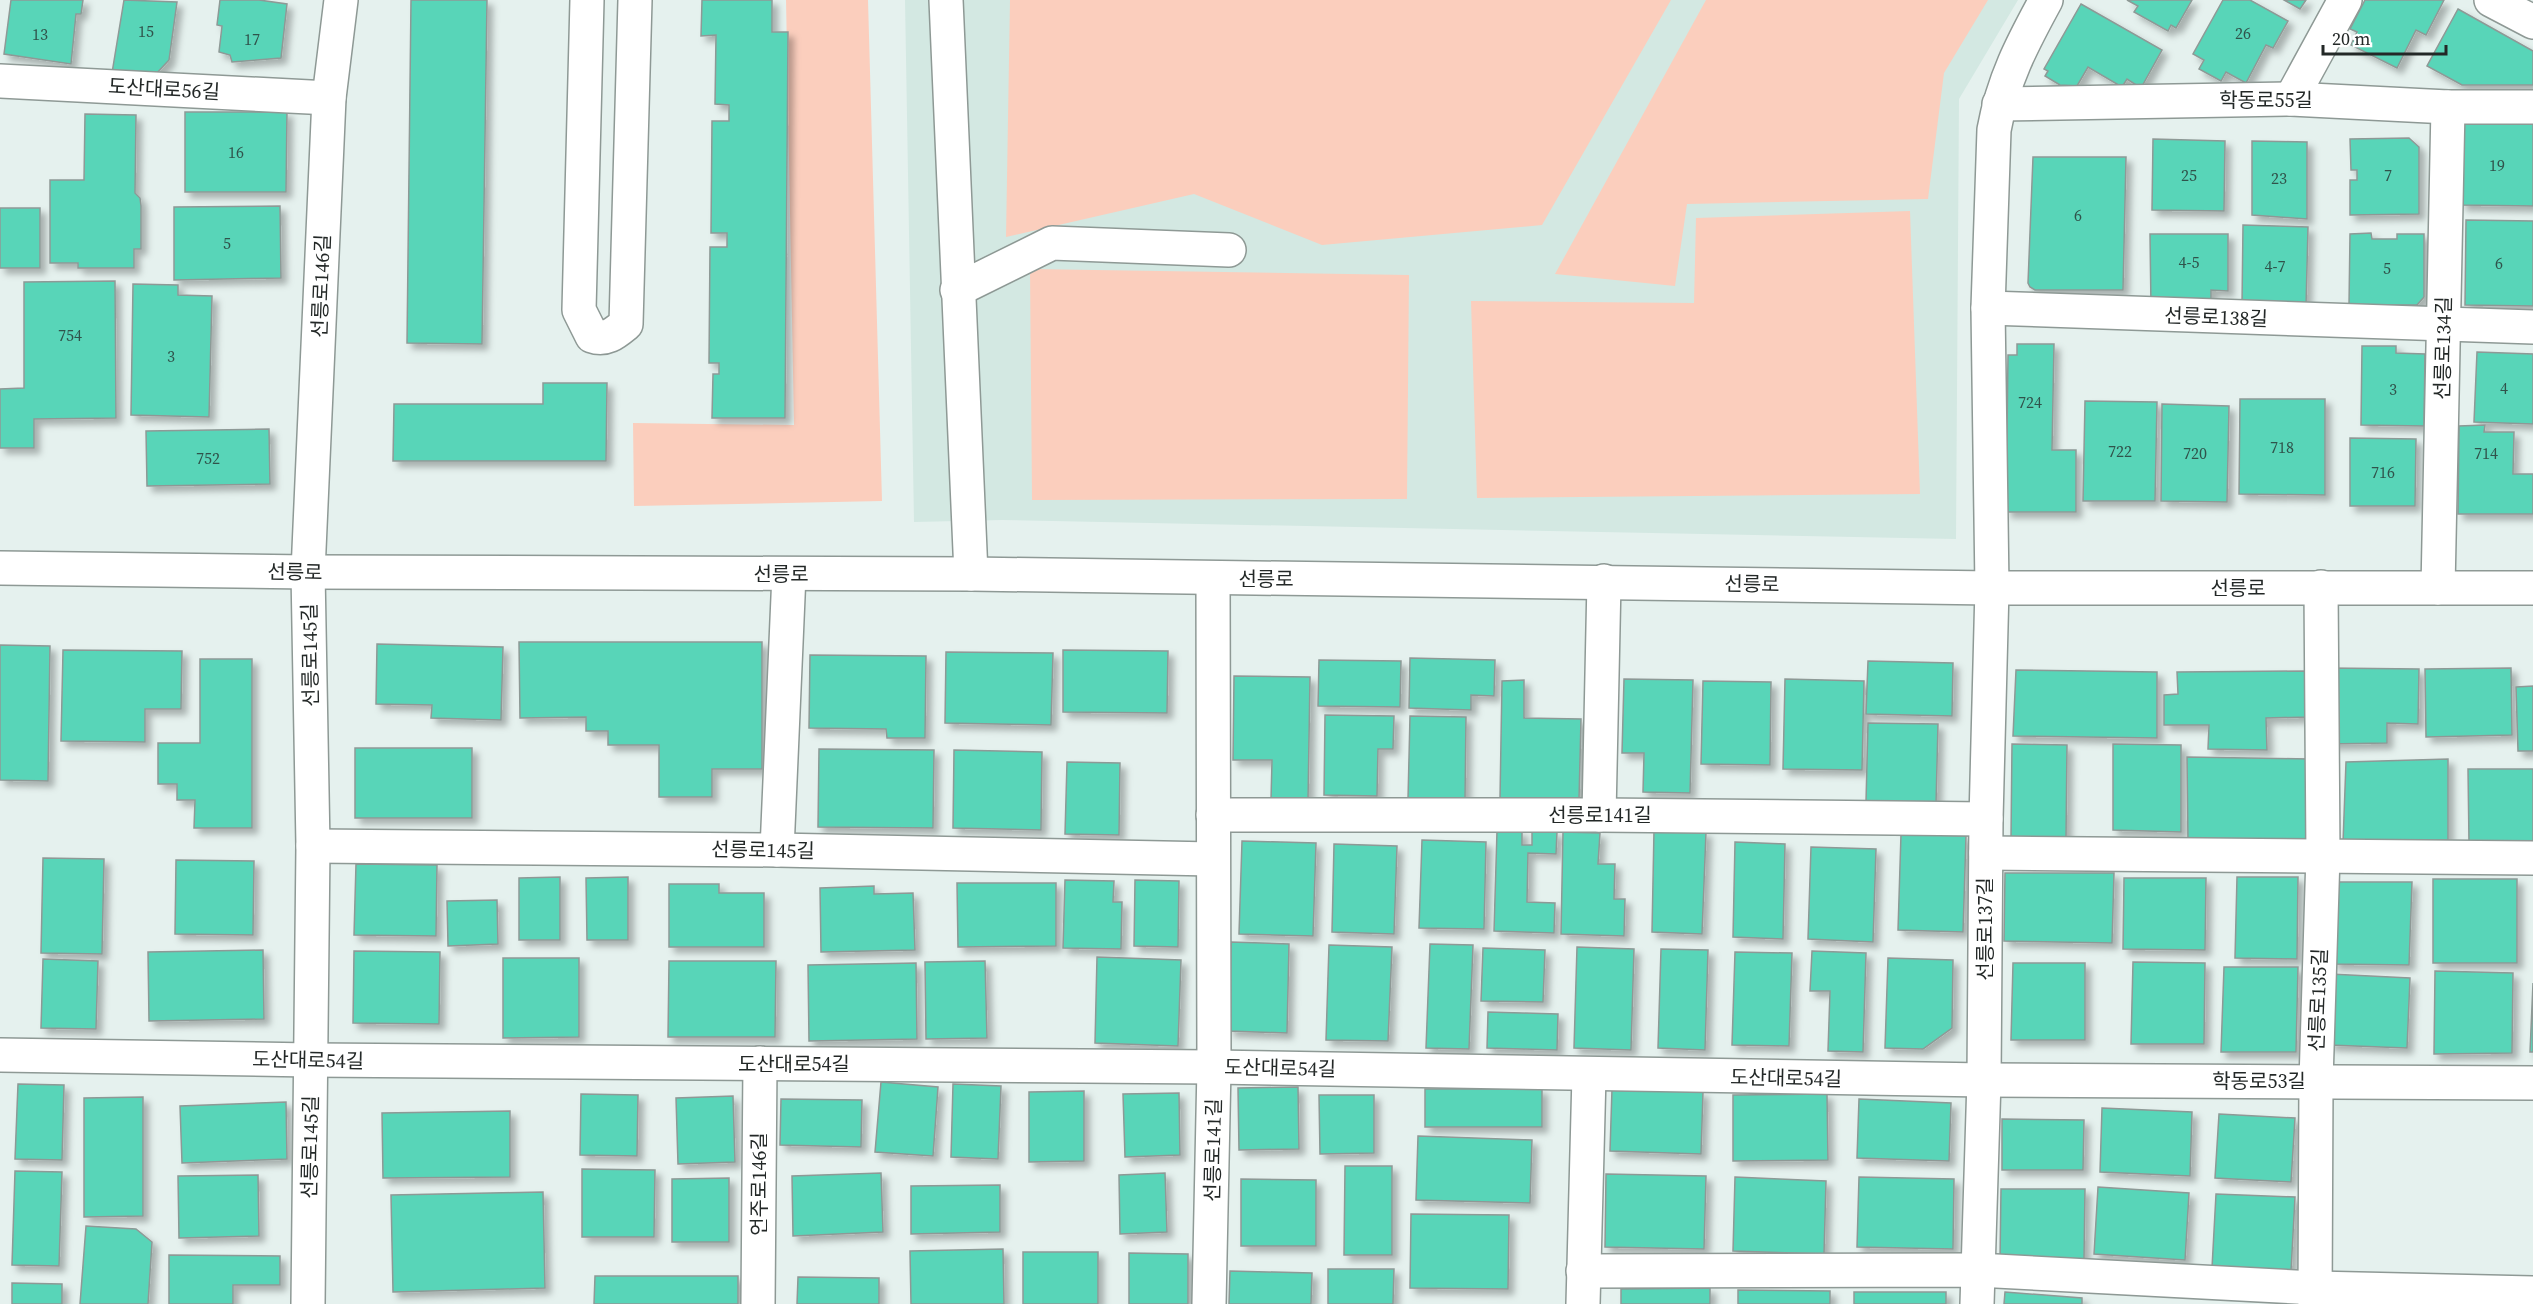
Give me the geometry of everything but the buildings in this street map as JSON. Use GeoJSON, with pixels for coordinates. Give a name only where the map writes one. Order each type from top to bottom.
{"type":"FeatureCollection","features":[{"type":"Feature","properties":{"kind":"street","name":"선릉로146길"},"geometry":{"type":"LineString","coordinates":[[308,572],[329,98],[341,0]]}},
{"type":"Feature","properties":{"kind":"street"},"geometry":{"type":"LineString","coordinates":[[587,0],[579,310],[592,336],[601,339],[615,333],[626,324],[635,0]]}},
{"type":"Feature","properties":{"kind":"street"},"geometry":{"type":"LineString","coordinates":[[946,0],[957,290],[972,574]]}},
{"type":"Feature","properties":{"kind":"street"},"geometry":{"type":"LineString","coordinates":[[1992,588],[1988,308],[1994,130],[1999,104],[2014,59],[2046,0]]}},
{"type":"Feature","properties":{"kind":"street"},"geometry":{"type":"LineString","coordinates":[[2291,99],[2344,0]]}},
{"type":"Feature","properties":{"kind":"street"},"geometry":{"type":"LineString","coordinates":[[2491,0],[2533,22]]}},
{"type":"Feature","properties":{"kind":"street","name":"도산대로56길"},"geometry":{"type":"LineString","coordinates":[[0,81],[329,98]]}},
{"type":"Feature","properties":{"kind":"street","name":"학동로55길"},"geometry":{"type":"LineString","coordinates":[[1999,104],[2291,99],[2448,107],[2533,107]]}},
{"type":"Feature","properties":{"kind":"street","name":"선릉로134길"},"geometry":{"type":"LineString","coordinates":[[2438,588],[2448,107]]}},
{"type":"Feature","properties":{"kind":"street"},"geometry":{"type":"LineString","coordinates":[[957,290],[1052,243],[1229,250]]}},
{"type":"Feature","properties":{"kind":"street","name":"선릉로138길"},"geometry":{"type":"LineString","coordinates":[[1988,308],[2533,327]]}},
{"type":"Feature","properties":{"kind":"street","name":"선릉로"},"geometry":{"type":"LineString","coordinates":[[0,568],[308,572],[972,574],[1992,588],[2533,588]]}},
{"type":"Feature","properties":{"kind":"street","name":"선릉로145길"},"geometry":{"type":"LineString","coordinates":[[308,572],[313,846],[308,1304]]}},
{"type":"Feature","properties":{"kind":"street"},"geometry":{"type":"LineString","coordinates":[[777,850],[789,574]]}},
{"type":"Feature","properties":{"kind":"street","name":"선릉로141길"},"geometry":{"type":"LineString","coordinates":[[1209,1304],[1214,1067],[1213,579]]}},
{"type":"Feature","properties":{"kind":"street"},"geometry":{"type":"LineString","coordinates":[[1599,815],[1604,581]]}},
{"type":"Feature","properties":{"kind":"street","name":"선릉로137길"},"geometry":{"type":"LineString","coordinates":[[1977,1304],[1984,1080],[1986,819],[1992,588]]}},
{"type":"Feature","properties":{"kind":"street","name":"선릉로135길"},"geometry":{"type":"LineString","coordinates":[[2315,1296],[2316,1081],[2323,855],[2321,588]]}},
{"type":"Feature","properties":{"kind":"street","name":"선릉로141길"},"geometry":{"type":"LineString","coordinates":[[1213,815],[1599,815],[1986,819]]}},
{"type":"Feature","properties":{"kind":"street","name":"선릉로145길"},"geometry":{"type":"LineString","coordinates":[[313,846],[777,850],[1212,859]]}},
{"type":"Feature","properties":{"kind":"street"},"geometry":{"type":"LineString","coordinates":[[1986,853],[2533,858]]}},
{"type":"Feature","properties":{"kind":"street","name":"도산대로54길"},"geometry":{"type":"LineString","coordinates":[[0,1055],[311,1060],[1214,1067],[1984,1080]]}},
{"type":"Feature","properties":{"kind":"street","name":"언주로146길"},"geometry":{"type":"LineString","coordinates":[[758,1304],[760,1063]]}},
{"type":"Feature","properties":{"kind":"street"},"geometry":{"type":"LineString","coordinates":[[1583,1304],[1589,1075]]}},
{"type":"Feature","properties":{"kind":"street","name":"학동로53길"},"geometry":{"type":"LineString","coordinates":[[1984,1080],[2533,1083]]}},
{"type":"Feature","properties":{"kind":"street"},"geometry":{"type":"LineString","coordinates":[[1583,1271],[1977,1270],[2315,1296],[2533,1293]]}},
{"type":"Feature","properties":{"kind":"shaded area"},"geometry":{"type":"Polygon","coordinates":[[[786,0],[868,0],[882,501],[634,506],[633,423],[794,425],[786,0]]]}},
{"type":"Feature","properties":{"kind":"shaded area"},"geometry":{"type":"Polygon","coordinates":[[[905,0],[2018,0],[1959,99],[1956,539],[1002,520],[914,522],[905,0]]]}},
{"type":"Feature","properties":{"kind":"shaded area"},"geometry":{"type":"Polygon","coordinates":[[[1010,0],[1671,0],[1542,225],[1322,245],[1194,194],[1006,237],[1010,0]]]}},
{"type":"Feature","properties":{"kind":"shaded area"},"geometry":{"type":"Polygon","coordinates":[[[1706,0],[1988,0],[1944,73],[1928,199],[1687,204],[1675,286],[1555,274],[1706,0]]]}},
{"type":"Feature","properties":{"kind":"shaded area"},"geometry":{"type":"Polygon","coordinates":[[[1910,211],[1920,494],[1477,498],[1471,301],[1694,303],[1696,218],[1910,211]]]}},
{"type":"Feature","properties":{"kind":"shaded area"},"geometry":{"type":"Polygon","coordinates":[[[1030,269],[1409,275],[1407,499],[1032,500],[1030,269]]]}}]}
